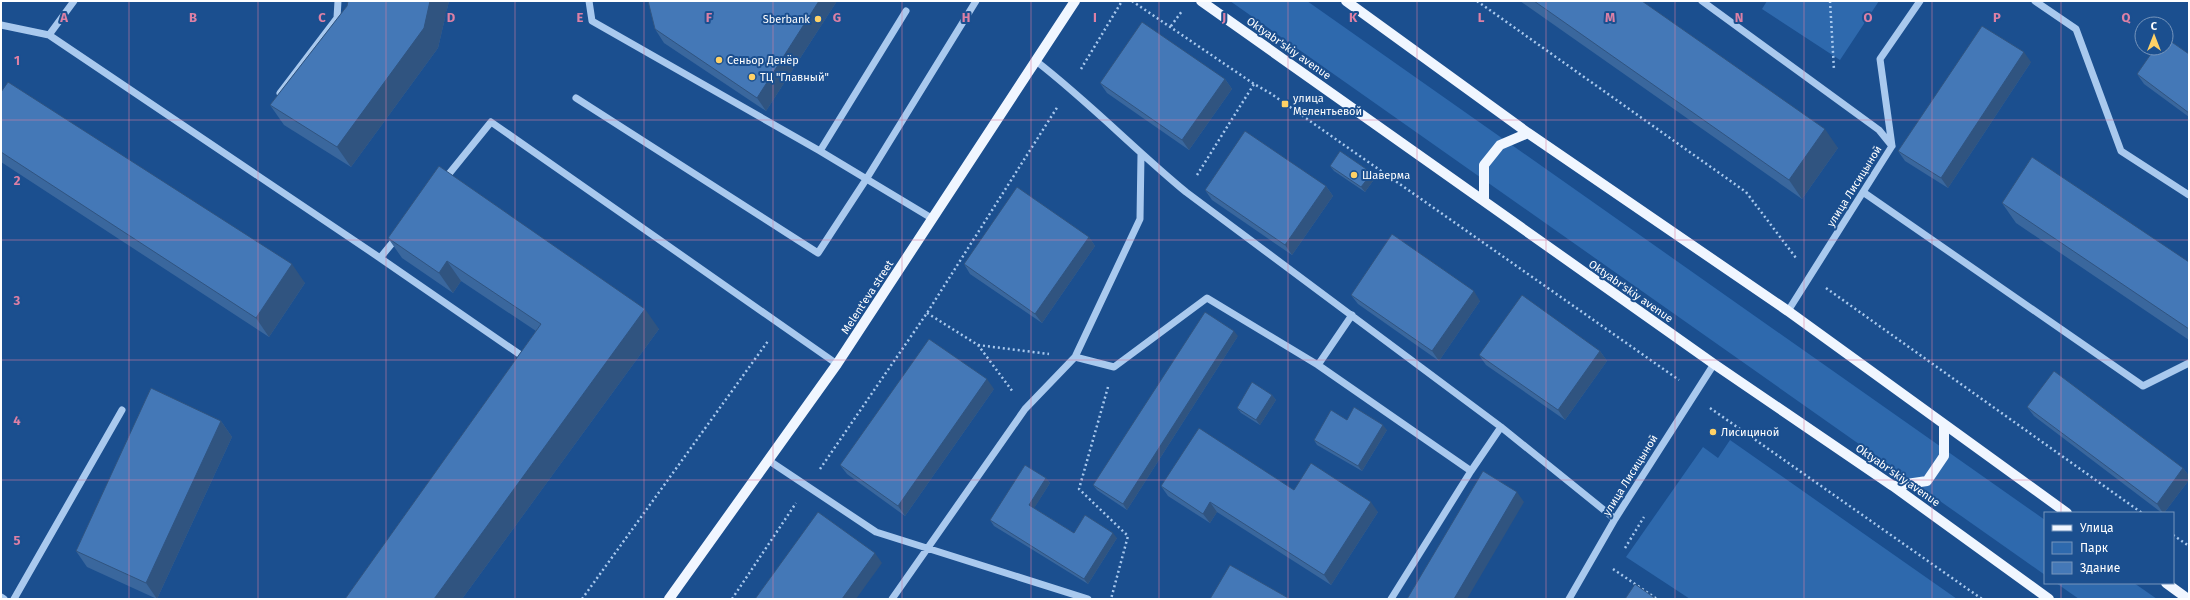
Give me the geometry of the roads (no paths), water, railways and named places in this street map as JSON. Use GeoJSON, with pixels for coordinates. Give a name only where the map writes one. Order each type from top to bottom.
{"type":"FeatureCollection","features":[{"type":"Feature","properties":{"kind":"main road","name":"Melent'eva street"},"geometry":{"type":"LineString","coordinates":[[668,599],[837,364],[1075,1]]}},
{"type":"Feature","properties":{"kind":"main road","name":"Oktyabr'skiy avenue"},"geometry":{"type":"LineString","coordinates":[[1201,1],[1714,364],[1893,486],[2049,599]]}},
{"type":"Feature","properties":{"kind":"main road"},"geometry":{"type":"LineString","coordinates":[[1346,1],[1528,133],[1788,311],[2066,512]]}},
{"type":"Feature","properties":{"kind":"main road"},"geometry":{"type":"LineString","coordinates":[[1484,201],[1484,165],[1500,144],[1528,133]]}},
{"type":"Feature","properties":{"kind":"main road"},"geometry":{"type":"LineString","coordinates":[[1893,486],[1928,481],[1944,456],[1944,425]]}},
{"type":"Feature","properties":{"kind":"main road"},"geometry":{"type":"LineString","coordinates":[[2167,584],[2188,599]]}},
{"type":"Feature","properties":{"kind":"street"},"geometry":{"type":"LineString","coordinates":[[49,35],[74,1]]}},
{"type":"Feature","properties":{"kind":"street"},"geometry":{"type":"LineString","coordinates":[[280,93],[337,18],[338,1]]}},
{"type":"Feature","properties":{"kind":"street"},"geometry":{"type":"LineString","coordinates":[[589,1],[592,21],[867,178],[933,219]]}},
{"type":"Feature","properties":{"kind":"street"},"geometry":{"type":"LineString","coordinates":[[576,98],[818,253],[867,178],[976,1]]}},
{"type":"Feature","properties":{"kind":"street"},"geometry":{"type":"LineString","coordinates":[[1702,1],[1880,130],[1892,146]]}},
{"type":"Feature","properties":{"kind":"street","name":"улица Лисицыной"},"geometry":{"type":"LineString","coordinates":[[1788,311],[1892,146],[1880,59],[1920,1]]}},
{"type":"Feature","properties":{"kind":"street"},"geometry":{"type":"LineString","coordinates":[[2035,1],[2076,29],[2121,151],[2189,195]]}},
{"type":"Feature","properties":{"kind":"street"},"geometry":{"type":"LineString","coordinates":[[820,151],[906,11]]}},
{"type":"Feature","properties":{"kind":"street"},"geometry":{"type":"LineString","coordinates":[[1,26],[49,35],[526,357],[521,364]]}},
{"type":"Feature","properties":{"kind":"street"},"geometry":{"type":"LineString","coordinates":[[1036,62],[1070,87],[1141,154],[1186,192],[1501,426],[1615,519]]}},
{"type":"Feature","properties":{"kind":"street"},"geometry":{"type":"LineString","coordinates":[[440,184],[490,122],[837,364]]}},
{"type":"Feature","properties":{"kind":"street"},"geometry":{"type":"LineString","coordinates":[[892,599],[925,549],[1025,409],[1075,357],[1140,219],[1141,154]]}},
{"type":"Feature","properties":{"kind":"street"},"geometry":{"type":"LineString","coordinates":[[1863,192],[2143,386],[2189,363]]}},
{"type":"Feature","properties":{"kind":"street"},"geometry":{"type":"LineString","coordinates":[[380,258],[405,227]]}},
{"type":"Feature","properties":{"kind":"street"},"geometry":{"type":"LineString","coordinates":[[1075,357],[1114,367],[1207,298],[1318,365],[1471,470]]}},
{"type":"Feature","properties":{"kind":"street"},"geometry":{"type":"LineString","coordinates":[[1318,365],[1352,315]]}},
{"type":"Feature","properties":{"kind":"street","name":"улица Лисицыной"},"geometry":{"type":"LineString","coordinates":[[1569,599],[1615,519],[1714,364]]}},
{"type":"Feature","properties":{"kind":"street"},"geometry":{"type":"LineString","coordinates":[[14,599],[122,410]]}},
{"type":"Feature","properties":{"kind":"street"},"geometry":{"type":"LineString","coordinates":[[1391,599],[1471,470],[1501,426]]}},
{"type":"Feature","properties":{"kind":"street"},"geometry":{"type":"LineString","coordinates":[[768,460],[876,532],[925,549],[1088,599]]}},
{"type":"Feature","properties":{"kind":"place","name":"Sberbank"},"geometry":{"type":"Point","coordinates":[818,19]}},
{"type":"Feature","properties":{"kind":"place","name":"Сеньор Денёр"},"geometry":{"type":"Point","coordinates":[719,60]}},
{"type":"Feature","properties":{"kind":"place","name":"ТЦ \"Главный\""},"geometry":{"type":"Point","coordinates":[752,77]}},
{"type":"Feature","properties":{"kind":"place","name":"улица Мелентьевой"},"geometry":{"type":"Point","coordinates":[1285,104]}},
{"type":"Feature","properties":{"kind":"place","name":"Шаверма"},"geometry":{"type":"Point","coordinates":[1354,175]}},
{"type":"Feature","properties":{"kind":"place","name":"Лисициной"},"geometry":{"type":"Point","coordinates":[1713,432]}}]}
